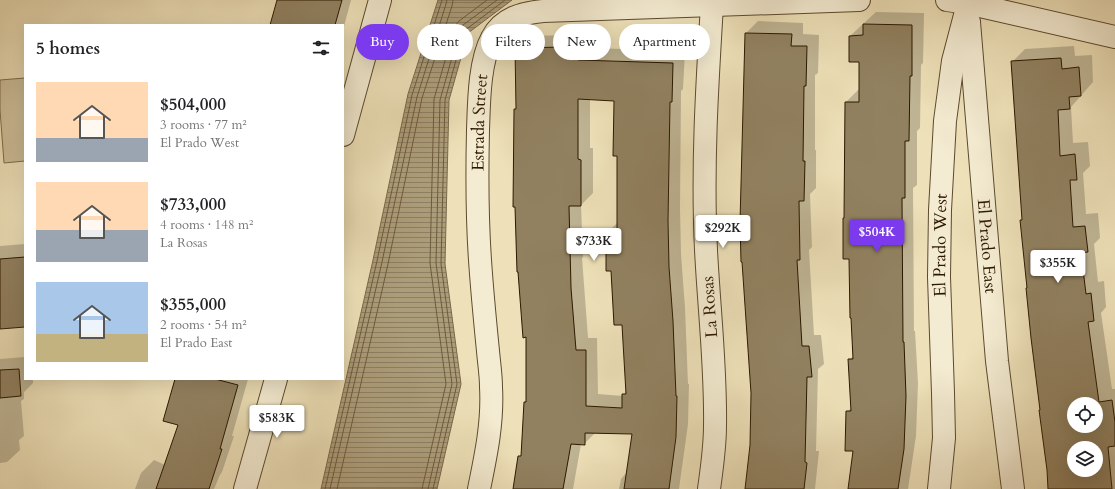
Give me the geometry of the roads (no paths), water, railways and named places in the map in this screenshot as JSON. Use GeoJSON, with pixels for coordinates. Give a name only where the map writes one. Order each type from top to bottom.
{"type":"FeatureCollection","features":[{"type":"Feature","properties":{"kind":"street"},"geometry":{"type":"LineString","coordinates":[[344,131],[380,0]]}},
{"type":"Feature","properties":{"kind":"street","name":"Estrada Street"},"geometry":{"type":"LineString","coordinates":[[479,489],[486,456],[491,420],[492,387],[480,259],[478,113],[483,64],[491,39],[498,29],[508,20],[531,12],[859,0]]}},
{"type":"Feature","properties":{"kind":"street"},"geometry":{"type":"LineString","coordinates":[[963,1],[1115,36]]}},
{"type":"Feature","properties":{"kind":"street","name":"El Prado West"},"geometry":{"type":"LineString","coordinates":[[939,489],[944,423],[944,393],[938,277],[940,210],[945,122],[963,1]]}},
{"type":"Feature","properties":{"kind":"street","name":"El Prado East"},"geometry":{"type":"LineString","coordinates":[[963,1],[997,361],[1013,489]]}},
{"type":"Feature","properties":{"kind":"street","name":"La Rosas"},"geometry":{"type":"LineString","coordinates":[[709,489],[713,460],[715,426],[706,249],[704,171],[712,5]]}},
{"type":"Feature","properties":{"kind":"street"},"geometry":{"type":"LineString","coordinates":[[245,489],[276,380]]}},
{"type":"Feature","properties":{"kind":"water"},"geometry":{"type":"Polygon","coordinates":[[[438,0],[512,0],[473,29],[473,24],[430,24],[438,0]]]}},
{"type":"Feature","properties":{"kind":"water"},"geometry":{"type":"Polygon","coordinates":[[[419,60],[460,60],[449,100],[445,264],[461,384],[437,489],[321,489],[373,260],[408,94],[419,60]]]}}]}
